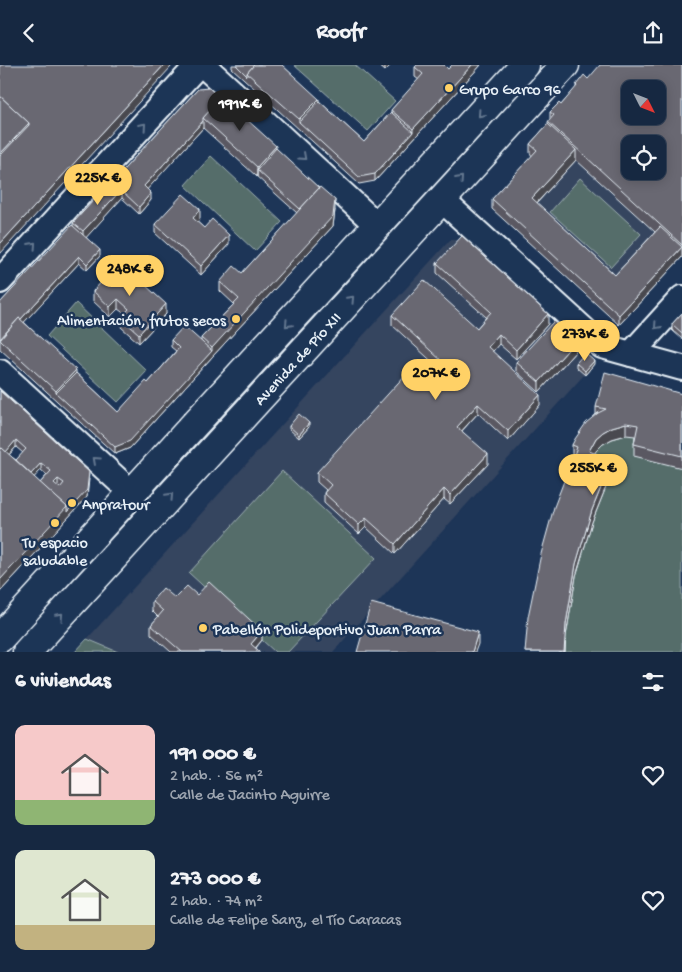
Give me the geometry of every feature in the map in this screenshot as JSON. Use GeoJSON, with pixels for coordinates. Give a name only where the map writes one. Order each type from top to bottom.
{"type":"FeatureCollection","features":[{"type":"Feature","properties":{"kind":"main road","name":"Avenida de Pío XII"},"geometry":{"type":"LineString","coordinates":[[0,638],[525,65]]}},
{"type":"Feature","properties":{"kind":"main road","name":"Avenida de Pío XII"},"geometry":{"type":"LineString","coordinates":[[27,652],[565,65]]}},
{"type":"Feature","properties":{"kind":"street"},"geometry":{"type":"LineString","coordinates":[[0,281],[198,65]]}},
{"type":"Feature","properties":{"kind":"street"},"geometry":{"type":"LineString","coordinates":[[203,65],[378,226]]}},
{"type":"Feature","properties":{"kind":"street"},"geometry":{"type":"LineString","coordinates":[[442,200],[602,346],[682,369]]}},
{"type":"Feature","properties":{"kind":"street"},"geometry":{"type":"LineString","coordinates":[[631,354],[682,297]]}},
{"type":"Feature","properties":{"kind":"street"},"geometry":{"type":"LineString","coordinates":[[0,373],[132,493]]}},
{"type":"Feature","properties":{"kind":"shaded area"},"geometry":{"type":"Polygon","coordinates":[[[548,134],[682,257],[619,325],[492,209],[537,160],[530,153],[548,134]]]}},
{"type":"Feature","properties":{"kind":"shaded area"},"geometry":{"type":"Polygon","coordinates":[[[450,240],[459,240],[594,364],[333,652],[118,652],[87,639],[450,240]]]}},
{"type":"Feature","properties":{"kind":"green space"},"geometry":{"type":"Polygon","coordinates":[[[294,65],[355,65],[395,101],[368,131],[294,65]]]}},
{"type":"Feature","properties":{"kind":"green space"},"geometry":{"type":"Polygon","coordinates":[[[211,156],[282,222],[255,251],[185,185],[211,156]]]}},
{"type":"Feature","properties":{"kind":"green space"},"geometry":{"type":"Polygon","coordinates":[[[580,178],[641,234],[611,267],[550,212],[580,178]]]}},
{"type":"Feature","properties":{"kind":"green space"},"geometry":{"type":"Polygon","coordinates":[[[76,303],[147,371],[118,402],[47,336],[76,303]]]}},
{"type":"Feature","properties":{"kind":"green space"},"geometry":{"type":"Polygon","coordinates":[[[682,406],[682,652],[526,652],[577,459],[572,457],[682,406]]]}},
{"type":"Feature","properties":{"kind":"green space"},"geometry":{"type":"Polygon","coordinates":[[[282,471],[376,558],[288,652],[275,652],[189,573],[282,471]]]}},
{"type":"Feature","properties":{"kind":"green space"},"geometry":{"type":"Polygon","coordinates":[[[87,639],[118,652],[75,652],[87,639]]]}},
{"type":"Feature","properties":{"kind":"building"},"geometry":{"type":"Polygon","coordinates":[[[1,65],[164,65],[0,244],[0,156],[29,125],[0,96],[1,65]]]}},
{"type":"Feature","properties":{"kind":"building"},"geometry":{"type":"Polygon","coordinates":[[[236,65],[254,65],[247,73],[247,76],[236,65]]]}},
{"type":"Feature","properties":{"kind":"building"},"geometry":{"type":"Polygon","coordinates":[[[254,65],[282,65],[319,99],[299,119],[247,73],[254,65]]]}},
{"type":"Feature","properties":{"kind":"building"},"geometry":{"type":"Polygon","coordinates":[[[417,65],[444,65],[448,69],[452,65],[472,65],[413,129],[391,110],[423,74],[415,67],[417,65]]]}},
{"type":"Feature","properties":{"kind":"building"},"geometry":{"type":"Polygon","coordinates":[[[600,65],[682,65],[682,245],[548,122],[554,115],[550,112],[559,103],[561,105],[584,75],[588,79],[600,65]]]}},
{"type":"Feature","properties":{"kind":"building"},"geometry":{"type":"Polygon","coordinates":[[[209,88],[221,99],[144,186],[151,193],[139,207],[113,181],[198,89],[209,88]]]}},
{"type":"Feature","properties":{"kind":"building"},"geometry":{"type":"Polygon","coordinates":[[[0,96],[29,123],[0,154],[0,96]]]}},
{"type":"Feature","properties":{"kind":"building"},"geometry":{"type":"Polygon","coordinates":[[[222,97],[276,146],[257,167],[203,118],[222,97]]]}},
{"type":"Feature","properties":{"kind":"building"},"geometry":{"type":"Polygon","coordinates":[[[319,101],[364,142],[391,112],[413,132],[375,174],[359,177],[299,122],[319,101]]]}},
{"type":"Feature","properties":{"kind":"building"},"geometry":{"type":"Polygon","coordinates":[[[548,124],[576,150],[532,198],[615,275],[660,227],[682,247],[619,315],[492,199],[537,150],[530,144],[548,124]]]}},
{"type":"Feature","properties":{"kind":"building"},"geometry":{"type":"Polygon","coordinates":[[[276,148],[319,188],[300,209],[257,170],[276,148]]]}},
{"type":"Feature","properties":{"kind":"building"},"geometry":{"type":"Polygon","coordinates":[[[112,180],[122,189],[83,231],[73,223],[112,180]]]}},
{"type":"Feature","properties":{"kind":"building"},"geometry":{"type":"Polygon","coordinates":[[[320,187],[335,200],[333,216],[212,348],[201,338],[239,299],[220,282],[234,266],[242,273],[320,187]]]}},
{"type":"Feature","properties":{"kind":"building"},"geometry":{"type":"Polygon","coordinates":[[[183,194],[200,209],[193,218],[204,228],[212,219],[229,235],[201,266],[155,224],[183,194]]]}},
{"type":"Feature","properties":{"kind":"building"},"geometry":{"type":"Polygon","coordinates":[[[72,225],[100,250],[87,264],[79,256],[0,339],[0,303],[72,225]]]}},
{"type":"Feature","properties":{"kind":"building"},"geometry":{"type":"Polygon","coordinates":[[[462,236],[548,314],[516,350],[499,334],[488,347],[540,395],[508,431],[478,404],[457,427],[488,454],[450,495],[444,489],[395,544],[366,518],[359,525],[324,493],[331,485],[317,472],[408,372],[423,386],[444,363],[392,315],[424,280],[477,328],[491,312],[437,263],[462,236]]]}},
{"type":"Feature","properties":{"kind":"building"},"geometry":{"type":"Polygon","coordinates":[[[120,262],[166,304],[139,334],[121,318],[129,309],[118,299],[110,307],[93,291],[120,262]]]}},
{"type":"Feature","properties":{"kind":"building"},"geometry":{"type":"Polygon","coordinates":[[[682,313],[682,333],[672,324],[682,313]]]}},
{"type":"Feature","properties":{"kind":"building"},"geometry":{"type":"Polygon","coordinates":[[[19,318],[76,370],[56,391],[0,340],[19,318]]]}},
{"type":"Feature","properties":{"kind":"building"},"geometry":{"type":"Polygon","coordinates":[[[554,321],[576,341],[539,382],[516,362],[554,321]]]}},
{"type":"Feature","properties":{"kind":"building"},"geometry":{"type":"Polygon","coordinates":[[[184,326],[212,351],[130,441],[115,447],[56,393],[76,373],[118,412],[146,381],[148,383],[179,348],[171,340],[184,326]]]}},
{"type":"Feature","properties":{"kind":"building"},"geometry":{"type":"Polygon","coordinates":[[[585,353],[594,361],[585,371],[576,363],[585,353]]]}},
{"type":"Feature","properties":{"kind":"building"},"geometry":{"type":"Polygon","coordinates":[[[605,372],[682,394],[682,456],[634,444],[638,425],[626,423],[612,427],[596,438],[589,451],[612,460],[592,510],[576,564],[566,624],[564,652],[525,652],[528,617],[541,554],[554,507],[577,447],[572,445],[575,439],[586,423],[606,409],[596,407],[605,372]]]}},
{"type":"Feature","properties":{"kind":"building"},"geometry":{"type":"Polygon","coordinates":[[[0,391],[89,472],[87,490],[67,512],[67,507],[40,483],[51,471],[41,463],[31,474],[16,460],[26,449],[16,440],[6,452],[2,448],[0,449],[0,391]],[[58,479],[54,483],[60,488],[64,483],[58,479]]]}},
{"type":"Feature","properties":{"kind":"building"},"geometry":{"type":"Polygon","coordinates":[[[299,414],[309,423],[299,435],[289,426],[299,414]]]}},
{"type":"Feature","properties":{"kind":"building"},"geometry":{"type":"Polygon","coordinates":[[[2,448],[67,507],[0,580],[0,450],[2,448]]]}},
{"type":"Feature","properties":{"kind":"building","name":"Pabellón Polideportivo Juan Parra"},"geometry":{"type":"Polygon","coordinates":[[[209,582],[262,631],[251,644],[260,652],[182,652],[151,625],[163,611],[152,601],[163,588],[175,598],[187,586],[197,595],[209,582]]]}},
{"type":"Feature","properties":{"kind":"building"},"geometry":{"type":"Polygon","coordinates":[[[371,603],[478,632],[472,652],[357,652],[371,603]]]}},
{"type":"Feature","properties":{"kind":"place","name":"Grupo Garco 96"},"geometry":{"type":"Point","coordinates":[449,88]}},
{"type":"Feature","properties":{"kind":"place","name":"Alimentación, frutos secos"},"geometry":{"type":"Point","coordinates":[236,319]}},
{"type":"Feature","properties":{"kind":"place","name":"Anpratour"},"geometry":{"type":"Point","coordinates":[72,503]}},
{"type":"Feature","properties":{"kind":"place","name":"Tu espacio saludable"},"geometry":{"type":"Point","coordinates":[55,523]}},
{"type":"Feature","properties":{"kind":"place","name":"Pabellón Polideportivo Juan Parra"},"geometry":{"type":"Point","coordinates":[203,628]}}]}
